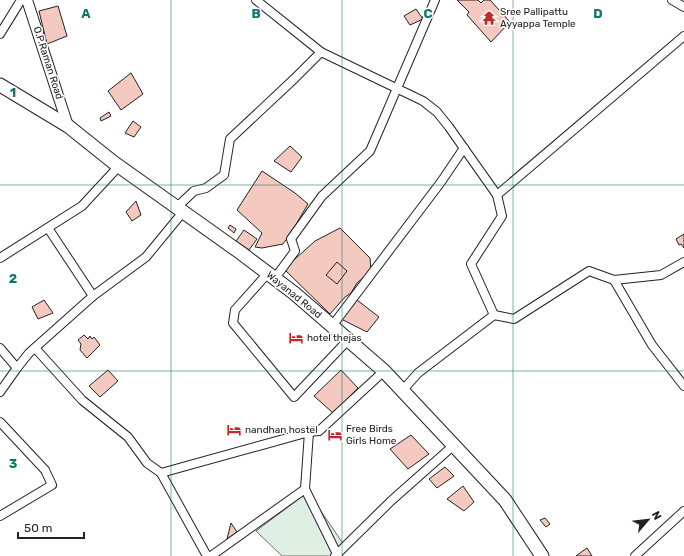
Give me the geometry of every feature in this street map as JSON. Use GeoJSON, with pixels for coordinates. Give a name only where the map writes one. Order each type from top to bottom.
{"type":"FeatureCollection","features":[{"type":"Feature","properties":{"kind":"main road","name":"Wayanad Road"},"geometry":{"type":"LineString","coordinates":[[0,85],[68,126],[119,166],[271,276],[384,371],[505,500],[542,556]]}},
{"type":"Feature","properties":{"kind":"street"},"geometry":{"type":"LineString","coordinates":[[0,34],[21,0]]}},
{"type":"Feature","properties":{"kind":"street","name":"O.P.Raman Road"},"geometry":{"type":"LineString","coordinates":[[27,0],[68,126]]}},
{"type":"Feature","properties":{"kind":"street"},"geometry":{"type":"LineString","coordinates":[[256,0],[320,52],[423,101],[437,112],[497,195],[502,216],[471,264],[494,315]]}},
{"type":"Feature","properties":{"kind":"street"},"geometry":{"type":"LineString","coordinates":[[348,340],[294,397],[233,324],[235,310],[295,251],[291,239],[322,196],[370,151],[435,0]]}},
{"type":"Feature","properties":{"kind":"street"},"geometry":{"type":"LineString","coordinates":[[672,0],[684,7]]}},
{"type":"Feature","properties":{"kind":"street"},"geometry":{"type":"LineString","coordinates":[[497,195],[684,36]]}},
{"type":"Feature","properties":{"kind":"street"},"geometry":{"type":"LineString","coordinates":[[0,392],[17,368],[35,348],[93,296],[146,258],[194,191],[206,188],[224,175],[230,139],[294,79],[320,52]]}},
{"type":"Feature","properties":{"kind":"street"},"geometry":{"type":"LineString","coordinates":[[332,326],[441,182],[464,148]]}},
{"type":"Feature","properties":{"kind":"street"},"geometry":{"type":"LineString","coordinates":[[0,258],[82,206],[119,166]]}},
{"type":"Feature","properties":{"kind":"street"},"geometry":{"type":"LineString","coordinates":[[48,228],[93,296]]}},
{"type":"Feature","properties":{"kind":"street"},"geometry":{"type":"LineString","coordinates":[[402,391],[418,373],[494,315],[514,319],[589,271],[614,280],[661,275],[684,262]]}},
{"type":"Feature","properties":{"kind":"street"},"geometry":{"type":"LineString","coordinates":[[614,280],[652,345],[684,386]]}},
{"type":"Feature","properties":{"kind":"street"},"geometry":{"type":"LineString","coordinates":[[0,348],[17,368]]}},
{"type":"Feature","properties":{"kind":"street"},"geometry":{"type":"LineString","coordinates":[[35,348],[82,400],[128,437],[147,463],[161,473],[207,556]]}},
{"type":"Feature","properties":{"kind":"street"},"geometry":{"type":"LineString","coordinates":[[161,473],[309,432],[319,431],[384,371]]}},
{"type":"Feature","properties":{"kind":"street"},"geometry":{"type":"LineString","coordinates":[[0,422],[44,470],[52,485],[0,516]]}},
{"type":"Feature","properties":{"kind":"street"},"geometry":{"type":"LineString","coordinates":[[309,432],[305,489],[337,555],[391,500],[454,445]]}},
{"type":"Feature","properties":{"kind":"street"},"geometry":{"type":"LineString","coordinates":[[211,556],[305,489]]}},
{"type":"Feature","properties":{"kind":"street"},"geometry":{"type":"LineString","coordinates":[[635,556],[684,511]]}},
{"type":"Feature","properties":{"kind":"green space"},"geometry":{"type":"Polygon","coordinates":[[[308,492],[344,545],[332,556],[282,556],[256,531],[308,492]]]}},
{"type":"Feature","properties":{"kind":"building","name":"Sree Pallipattu Ayyappa Temple"},"geometry":{"type":"Polygon","coordinates":[[[457,0],[478,0],[481,3],[484,0],[490,0],[510,22],[491,42],[467,15],[469,12],[457,0]]]}},
{"type":"Feature","properties":{"kind":"building"},"geometry":{"type":"Polygon","coordinates":[[[58,6],[67,36],[47,44],[39,11],[58,6]]]}},
{"type":"Feature","properties":{"kind":"building"},"geometry":{"type":"Polygon","coordinates":[[[416,9],[423,19],[410,25],[404,16],[416,9]]]}},
{"type":"Feature","properties":{"kind":"building"},"geometry":{"type":"Polygon","coordinates":[[[131,73],[143,94],[121,110],[108,91],[131,73]]]}},
{"type":"Feature","properties":{"kind":"building"},"geometry":{"type":"Polygon","coordinates":[[[109,112],[111,116],[101,121],[100,118],[109,112]]]}},
{"type":"Feature","properties":{"kind":"building"},"geometry":{"type":"Polygon","coordinates":[[[133,121],[141,127],[134,137],[125,133],[133,121]]]}},
{"type":"Feature","properties":{"kind":"building"},"geometry":{"type":"Polygon","coordinates":[[[290,146],[302,157],[291,172],[274,161],[290,146]]]}},
{"type":"Feature","properties":{"kind":"building"},"geometry":{"type":"Polygon","coordinates":[[[262,171],[295,193],[308,204],[283,244],[262,248],[255,247],[262,233],[237,210],[262,171]]]}},
{"type":"Feature","properties":{"kind":"building"},"geometry":{"type":"Polygon","coordinates":[[[136,201],[141,215],[132,221],[126,212],[136,201]]]}},
{"type":"Feature","properties":{"kind":"building"},"geometry":{"type":"Polygon","coordinates":[[[230,225],[236,229],[234,233],[228,228],[230,225]]]}},
{"type":"Feature","properties":{"kind":"building"},"geometry":{"type":"Polygon","coordinates":[[[340,228],[370,258],[371,271],[357,283],[351,293],[345,297],[330,314],[284,269],[315,241],[340,228]]]}},
{"type":"Feature","properties":{"kind":"building"},"geometry":{"type":"Polygon","coordinates":[[[244,230],[257,239],[249,250],[236,241],[244,230]]]}},
{"type":"Feature","properties":{"kind":"building"},"geometry":{"type":"Polygon","coordinates":[[[684,234],[684,248],[681,244],[679,245],[676,239],[684,234]]]}},
{"type":"Feature","properties":{"kind":"building"},"geometry":{"type":"Polygon","coordinates":[[[337,262],[347,271],[337,284],[326,275],[337,262]]]}},
{"type":"Feature","properties":{"kind":"building"},"geometry":{"type":"Polygon","coordinates":[[[44,300],[53,313],[38,319],[32,307],[44,300]]]}},
{"type":"Feature","properties":{"kind":"building"},"geometry":{"type":"Polygon","coordinates":[[[357,300],[379,317],[367,332],[341,319],[357,300]]]}},
{"type":"Feature","properties":{"kind":"building"},"geometry":{"type":"Polygon","coordinates":[[[84,335],[88,339],[90,336],[92,339],[94,337],[100,345],[87,358],[80,350],[81,344],[78,340],[84,335]]]}},
{"type":"Feature","properties":{"kind":"building"},"geometry":{"type":"Polygon","coordinates":[[[108,370],[118,381],[100,397],[89,386],[108,370]]]}},
{"type":"Feature","properties":{"kind":"building"},"geometry":{"type":"Polygon","coordinates":[[[341,370],[358,388],[333,413],[314,396],[341,370]]]}},
{"type":"Feature","properties":{"kind":"building"},"geometry":{"type":"Polygon","coordinates":[[[411,435],[429,454],[408,469],[390,449],[411,435]]]}},
{"type":"Feature","properties":{"kind":"building"},"geometry":{"type":"Polygon","coordinates":[[[445,467],[454,476],[437,488],[429,479],[445,467]]]}},
{"type":"Feature","properties":{"kind":"building"},"geometry":{"type":"Polygon","coordinates":[[[463,486],[474,502],[464,511],[447,499],[463,486]]]}},
{"type":"Feature","properties":{"kind":"building"},"geometry":{"type":"Polygon","coordinates":[[[545,518],[550,524],[546,527],[540,520],[545,518]]]}},
{"type":"Feature","properties":{"kind":"building"},"geometry":{"type":"Polygon","coordinates":[[[231,523],[237,532],[227,539],[231,523]]]}},
{"type":"Feature","properties":{"kind":"building"},"geometry":{"type":"Polygon","coordinates":[[[587,548],[592,556],[576,556],[587,548]]]}},
{"type":"Feature","properties":{"kind":"place","name":"Sree Pallipattu Ayyappa Temple"},"geometry":{"type":"Point","coordinates":[489,18]}},
{"type":"Feature","properties":{"kind":"place","name":"hotel thejas"},"geometry":{"type":"Point","coordinates":[296,338]}},
{"type":"Feature","properties":{"kind":"place","name":"nandhan hostel"},"geometry":{"type":"Point","coordinates":[234,430]}},
{"type":"Feature","properties":{"kind":"place","name":"Free Birds Girls Home"},"geometry":{"type":"Point","coordinates":[335,435]}}]}
